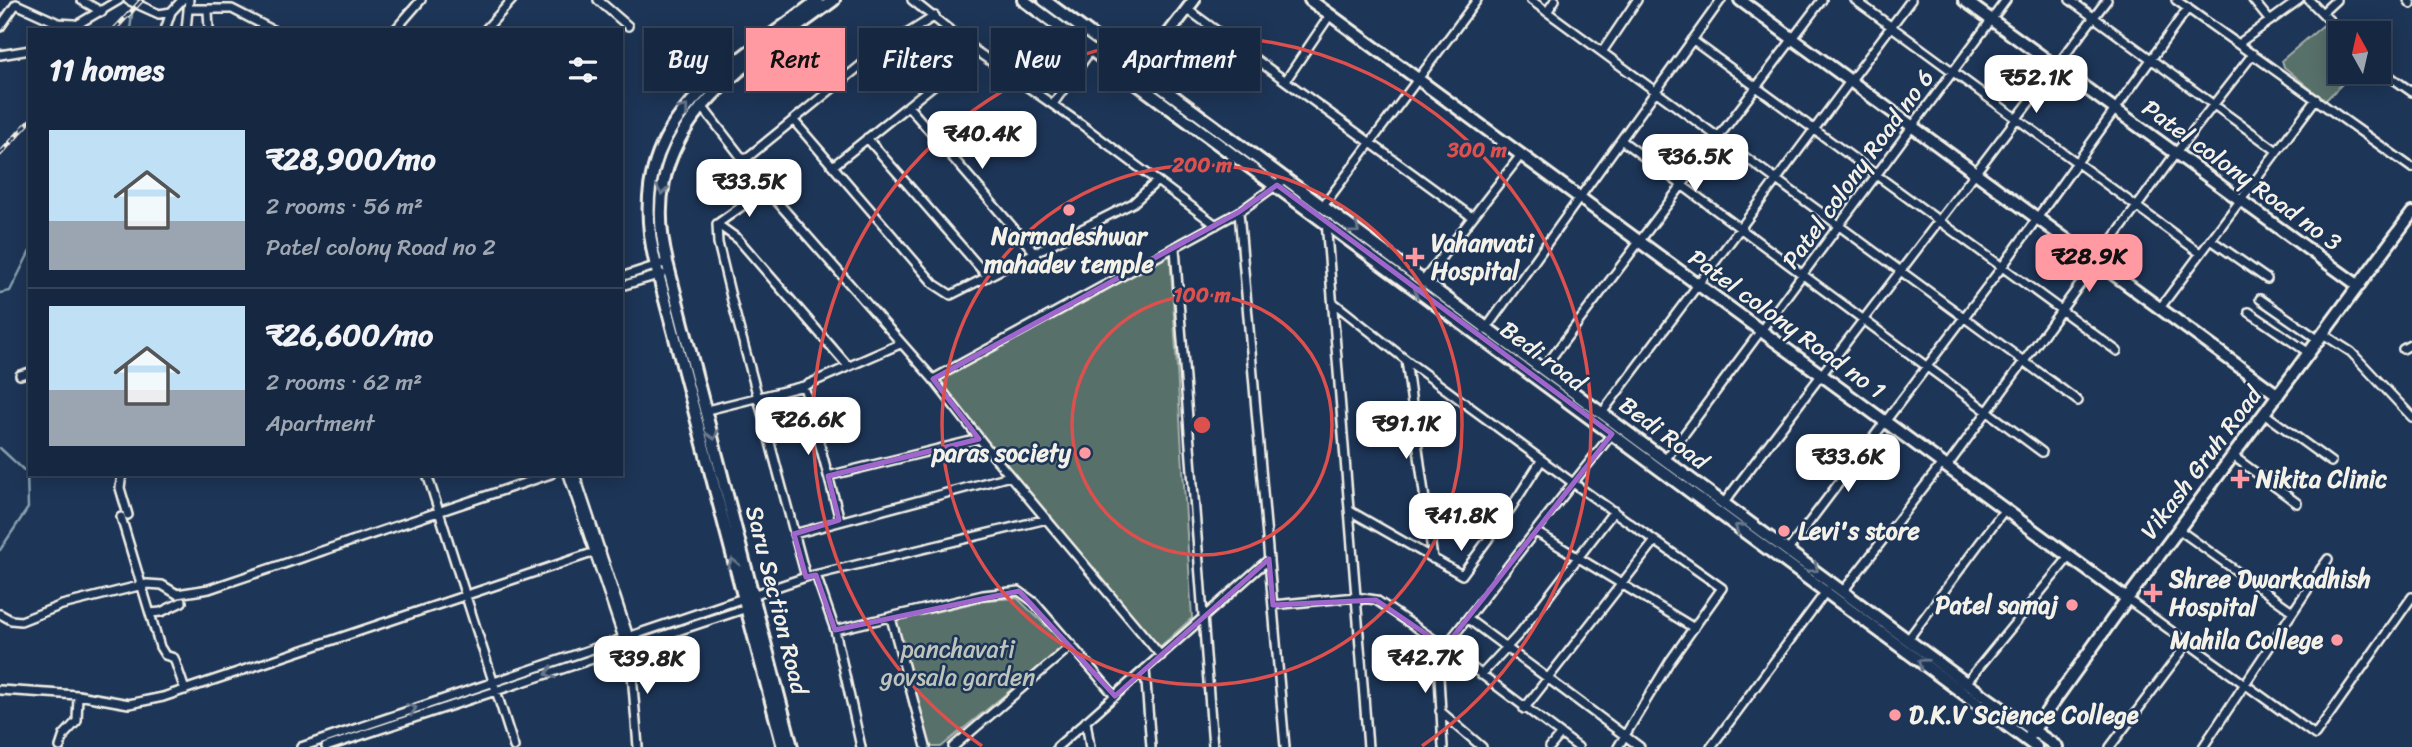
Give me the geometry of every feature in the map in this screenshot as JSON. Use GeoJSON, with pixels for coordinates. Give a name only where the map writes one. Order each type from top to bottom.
{"type":"FeatureCollection","features":[{"type":"Feature","properties":{"kind":"street"},"geometry":{"type":"LineString","coordinates":[[6,0],[17,2],[71,27],[102,12],[119,0]]}},
{"type":"Feature","properties":{"kind":"street"},"geometry":{"type":"LineString","coordinates":[[81,0],[102,12]]}},
{"type":"Feature","properties":{"kind":"street"},"geometry":{"type":"LineString","coordinates":[[128,0],[159,14],[171,12]]}},
{"type":"Feature","properties":{"kind":"street"},"geometry":{"type":"LineString","coordinates":[[166,28],[171,12],[182,0]]}},
{"type":"Feature","properties":{"kind":"street"},"geometry":{"type":"LineString","coordinates":[[397,28],[421,0]]}},
{"type":"Feature","properties":{"kind":"street"},"geometry":{"type":"LineString","coordinates":[[487,28],[512,0]]}},
{"type":"Feature","properties":{"kind":"street"},"geometry":{"type":"LineString","coordinates":[[598,0],[628,26]]}},
{"type":"Feature","properties":{"kind":"street","name":"Saru Section Road"},"geometry":{"type":"LineString","coordinates":[[792,747],[748,602],[706,410],[647,215],[648,195],[659,152],[670,128],[704,86],[818,0]]}},
{"type":"Feature","properties":{"kind":"street","name":"Saru Section Road"},"geometry":{"type":"LineString","coordinates":[[783,747],[663,269],[659,219],[663,178],[679,135],[701,105],[834,0]]}},
{"type":"Feature","properties":{"kind":"street"},"geometry":{"type":"LineString","coordinates":[[912,0],[949,28]]}},
{"type":"Feature","properties":{"kind":"street","name":"Bedi road"},"geometry":{"type":"LineString","coordinates":[[1023,0],[1282,181],[1326,223],[1483,332],[1612,434],[1825,592],[2032,739]]}},
{"type":"Feature","properties":{"kind":"street","name":"Bedi Road"},"geometry":{"type":"LineString","coordinates":[[1044,0],[1099,41]]}},
{"type":"Feature","properties":{"kind":"street","name":"Patel colony Road no 1"},"geometry":{"type":"LineString","coordinates":[[1310,0],[2315,736],[2412,597]]}},
{"type":"Feature","properties":{"kind":"street"},"geometry":{"type":"LineString","coordinates":[[1368,747],[1324,205],[1477,0]]}},
{"type":"Feature","properties":{"kind":"street"},"geometry":{"type":"LineString","coordinates":[[1531,0],[2078,401]]}},
{"type":"Feature","properties":{"kind":"street"},"geometry":{"type":"LineString","coordinates":[[1547,12],[1555,0]]}},
{"type":"Feature","properties":{"kind":"street"},"geometry":{"type":"LineString","coordinates":[[1602,52],[1637,0]]}},
{"type":"Feature","properties":{"kind":"street"},"geometry":{"type":"LineString","coordinates":[[1483,332],[1721,0]]}},
{"type":"Feature","properties":{"kind":"street"},"geometry":{"type":"LineString","coordinates":[[1740,0],[2278,395]]}},
{"type":"Feature","properties":{"kind":"street"},"geometry":{"type":"LineString","coordinates":[[1543,369],[1822,0]]}},
{"type":"Feature","properties":{"kind":"street"},"geometry":{"type":"LineString","coordinates":[[1855,0],[2200,253]]}},
{"type":"Feature","properties":{"kind":"street"},"geometry":{"type":"LineString","coordinates":[[1602,413],[1911,0]]}},
{"type":"Feature","properties":{"kind":"street","name":"Patel colony Road no 3"},"geometry":{"type":"LineString","coordinates":[[1964,0],[2359,286]]}},
{"type":"Feature","properties":{"kind":"street","name":"Patel colony Road no 6"},"geometry":{"type":"LineString","coordinates":[[1665,460],[2006,0]]}},
{"type":"Feature","properties":{"kind":"street"},"geometry":{"type":"LineString","coordinates":[[2070,0],[2277,151]]}},
{"type":"Feature","properties":{"kind":"street"},"geometry":{"type":"LineString","coordinates":[[1723,504],[2107,0]]}},
{"type":"Feature","properties":{"kind":"street"},"geometry":{"type":"LineString","coordinates":[[2176,0],[2412,168]]}},
{"type":"Feature","properties":{"kind":"street"},"geometry":{"type":"LineString","coordinates":[[2252,0],[2270,21]]}},
{"type":"Feature","properties":{"kind":"street"},"geometry":{"type":"LineString","coordinates":[[2238,44],[2299,0]]}},
{"type":"Feature","properties":{"kind":"street"},"geometry":{"type":"LineString","coordinates":[[2309,0],[2330,21]]}},
{"type":"Feature","properties":{"kind":"street"},"geometry":{"type":"LineString","coordinates":[[2322,13],[2336,0]]}},
{"type":"Feature","properties":{"kind":"street"},"geometry":{"type":"LineString","coordinates":[[0,27],[17,2]]}},
{"type":"Feature","properties":{"kind":"street"},"geometry":{"type":"LineString","coordinates":[[186,28],[188,4],[208,11],[232,9],[269,28]]}},
{"type":"Feature","properties":{"kind":"street"},"geometry":{"type":"LineString","coordinates":[[1173,28],[1191,5],[1286,80],[1472,218]]}},
{"type":"Feature","properties":{"kind":"street"},"geometry":{"type":"LineString","coordinates":[[1789,549],[2002,267],[2188,8]]}},
{"type":"Feature","properties":{"kind":"street"},"geometry":{"type":"LineString","coordinates":[[208,11],[209,28]]}},
{"type":"Feature","properties":{"kind":"street"},"geometry":{"type":"LineString","coordinates":[[1286,80],[1331,15]]}},
{"type":"Feature","properties":{"kind":"street"},"geometry":{"type":"LineString","coordinates":[[743,161],[876,53],[935,16]]}},
{"type":"Feature","properties":{"kind":"street"},"geometry":{"type":"LineString","coordinates":[[1692,40],[2117,351]]}},
{"type":"Feature","properties":{"kind":"street"},"geometry":{"type":"LineString","coordinates":[[0,55],[28,50]]}},
{"type":"Feature","properties":{"kind":"street"},"geometry":{"type":"LineString","coordinates":[[1053,104],[1091,50]]}},
{"type":"Feature","properties":{"kind":"street"},"geometry":{"type":"LineString","coordinates":[[977,52],[1053,104],[1216,225]]}},
{"type":"Feature","properties":{"kind":"street"},"geometry":{"type":"LineString","coordinates":[[1844,590],[1987,411],[2059,310],[2253,54]]}},
{"type":"Feature","properties":{"kind":"street"},"geometry":{"type":"LineString","coordinates":[[2391,77],[2412,92]]}},
{"type":"Feature","properties":{"kind":"street"},"geometry":{"type":"LineString","coordinates":[[832,166],[927,91]]}},
{"type":"Feature","properties":{"kind":"street","name":"Bedi Road"},"geometry":{"type":"LineString","coordinates":[[1166,91],[1282,181],[1324,205],[1423,281],[1483,332],[1543,369],[1723,504],[1909,638],[2032,739],[2057,747]]}},
{"type":"Feature","properties":{"kind":"street"},"geometry":{"type":"LineString","coordinates":[[2160,308],[2316,99]]}},
{"type":"Feature","properties":{"kind":"street"},"geometry":{"type":"LineString","coordinates":[[701,105],[766,189],[933,379],[979,439],[1161,656]]}},
{"type":"Feature","properties":{"kind":"street"},"geometry":{"type":"LineString","coordinates":[[908,106],[1036,254]]}},
{"type":"Feature","properties":{"kind":"street"},"geometry":{"type":"LineString","coordinates":[[794,121],[934,284],[951,295],[1036,254],[1133,202],[1156,182]]}},
{"type":"Feature","properties":{"kind":"street"},"geometry":{"type":"LineString","coordinates":[[867,138],[988,277]]}},
{"type":"Feature","properties":{"kind":"street"},"geometry":{"type":"LineString","coordinates":[[1621,140],[2042,452]]}},
{"type":"Feature","properties":{"kind":"street"},"geometry":{"type":"LineString","coordinates":[[1423,281],[1521,155]]}},
{"type":"Feature","properties":{"kind":"street"},"geometry":{"type":"LineString","coordinates":[[933,379],[1239,212],[1282,181]]}},
{"type":"Feature","properties":{"kind":"street"},"geometry":{"type":"LineString","coordinates":[[717,224],[766,189]]}},
{"type":"Feature","properties":{"kind":"street"},"geometry":{"type":"LineString","coordinates":[[1239,212],[1284,747]]}},
{"type":"Feature","properties":{"kind":"street","name":"Vikash Gruh Road"},"geometry":{"type":"LineString","coordinates":[[2032,739],[2127,599],[2412,213]]}},
{"type":"Feature","properties":{"kind":"street"},"geometry":{"type":"LineString","coordinates":[[717,224],[738,239],[848,366]]}},
{"type":"Feature","properties":{"kind":"street"},"geometry":{"type":"LineString","coordinates":[[717,224],[718,243],[806,578]]}},
{"type":"Feature","properties":{"kind":"street"},"geometry":{"type":"LineString","coordinates":[[2211,240],[2267,279]]}},
{"type":"Feature","properties":{"kind":"street"},"geometry":{"type":"LineString","coordinates":[[1175,248],[1201,621],[1213,747]]}},
{"type":"Feature","properties":{"kind":"street"},"geometry":{"type":"LineString","coordinates":[[623,277],[663,269]]}},
{"type":"Feature","properties":{"kind":"street"},"geometry":{"type":"LineString","coordinates":[[623,285],[663,269]]}},
{"type":"Feature","properties":{"kind":"street"},"geometry":{"type":"LineString","coordinates":[[2260,299],[2321,337],[2351,352],[2412,417]]}},
{"type":"Feature","properties":{"kind":"street"},"geometry":{"type":"LineString","coordinates":[[1334,303],[1541,461],[1722,588],[1670,661],[1618,747]]}},
{"type":"Feature","properties":{"kind":"street"},"geometry":{"type":"LineString","coordinates":[[2249,312],[2309,353]]}},
{"type":"Feature","properties":{"kind":"street"},"geometry":{"type":"LineString","coordinates":[[706,410],[804,386],[900,344]]}},
{"type":"Feature","properties":{"kind":"street"},"geometry":{"type":"LineString","coordinates":[[2403,349],[2412,344]]}},
{"type":"Feature","properties":{"kind":"street"},"geometry":{"type":"LineString","coordinates":[[1406,360],[1433,559]]}},
{"type":"Feature","properties":{"kind":"street"},"geometry":{"type":"LineString","coordinates":[[20,375],[28,373]]}},
{"type":"Feature","properties":{"kind":"street"},"geometry":{"type":"LineString","coordinates":[[804,386],[839,520]]}},
{"type":"Feature","properties":{"kind":"street"},"geometry":{"type":"LineString","coordinates":[[2265,414],[2331,462]]}},
{"type":"Feature","properties":{"kind":"street"},"geometry":{"type":"LineString","coordinates":[[1445,648],[1612,434]]}},
{"type":"Feature","properties":{"kind":"street"},"geometry":{"type":"LineString","coordinates":[[828,476],[979,439]]}},
{"type":"Feature","properties":{"kind":"street"},"geometry":{"type":"LineString","coordinates":[[2233,456],[2297,503]]}},
{"type":"Feature","properties":{"kind":"street"},"geometry":{"type":"LineString","coordinates":[[1350,512],[1462,575],[1511,508],[1541,461]]}},
{"type":"Feature","properties":{"kind":"street"},"geometry":{"type":"LineString","coordinates":[[122,476],[120,488],[124,516],[150,613],[162,653],[174,658],[185,690]]}},
{"type":"Feature","properties":{"kind":"street"},"geometry":{"type":"LineString","coordinates":[[428,476],[514,747]]}},
{"type":"Feature","properties":{"kind":"street"},"geometry":{"type":"LineString","coordinates":[[177,594],[186,594],[545,476]]}},
{"type":"Feature","properties":{"kind":"street"},"geometry":{"type":"LineString","coordinates":[[569,476],[597,551]]}},
{"type":"Feature","properties":{"kind":"street"},"geometry":{"type":"LineString","coordinates":[[576,476],[628,648],[638,747]]}},
{"type":"Feature","properties":{"kind":"street"},"geometry":{"type":"LineString","coordinates":[[794,534],[1010,476]]}},
{"type":"Feature","properties":{"kind":"street"},"geometry":{"type":"LineString","coordinates":[[1909,638],[2005,509]]}},
{"type":"Feature","properties":{"kind":"street"},"geometry":{"type":"LineString","coordinates":[[1481,675],[1506,648],[1614,511]]}},
{"type":"Feature","properties":{"kind":"street"},"geometry":{"type":"LineString","coordinates":[[326,747],[628,648],[806,578],[1047,519]]}},
{"type":"Feature","properties":{"kind":"street"},"geometry":{"type":"LineString","coordinates":[[2178,529],[2292,611]]}},
{"type":"Feature","properties":{"kind":"street"},"geometry":{"type":"LineString","coordinates":[[1536,532],[1694,628]]}},
{"type":"Feature","properties":{"kind":"street"},"geometry":{"type":"LineString","coordinates":[[1524,709],[1655,541]]}},
{"type":"Feature","properties":{"kind":"street"},"geometry":{"type":"LineString","coordinates":[[0,690],[78,695],[129,704],[163,697],[597,551]]}},
{"type":"Feature","properties":{"kind":"street"},"geometry":{"type":"LineString","coordinates":[[1966,683],[2069,557]]}},
{"type":"Feature","properties":{"kind":"street"},"geometry":{"type":"LineString","coordinates":[[1057,747],[1269,559]]}},
{"type":"Feature","properties":{"kind":"street"},"geometry":{"type":"LineString","coordinates":[[2203,747],[2320,570]]}},
{"type":"Feature","properties":{"kind":"street"},"geometry":{"type":"LineString","coordinates":[[816,575],[835,630],[861,747]]}},
{"type":"Feature","properties":{"kind":"street"},"geometry":{"type":"LineString","coordinates":[[1711,747],[1833,582]]}},
{"type":"Feature","properties":{"kind":"street"},"geometry":{"type":"LineString","coordinates":[[0,614],[11,620],[21,621],[62,605],[142,585],[162,584],[177,594],[182,602]]}},
{"type":"Feature","properties":{"kind":"street"},"geometry":{"type":"LineString","coordinates":[[835,630],[983,595],[1019,591],[1034,603],[1115,696]]}},
{"type":"Feature","properties":{"kind":"street"},"geometry":{"type":"LineString","coordinates":[[150,613],[161,612],[182,602],[186,594]]}},
{"type":"Feature","properties":{"kind":"street"},"geometry":{"type":"LineString","coordinates":[[1273,605],[1356,597],[1376,600],[1578,747]]}},
{"type":"Feature","properties":{"kind":"street"},"geometry":{"type":"LineString","coordinates":[[301,747],[625,638],[748,602]]}},
{"type":"Feature","properties":{"kind":"street"},"geometry":{"type":"LineString","coordinates":[[891,618],[926,747]]}},
{"type":"Feature","properties":{"kind":"street"},"geometry":{"type":"LineString","coordinates":[[1468,619],[1640,747]]}},
{"type":"Feature","properties":{"kind":"street"},"geometry":{"type":"LineString","coordinates":[[1437,642],[1443,747]]}},
{"type":"Feature","properties":{"kind":"street"},"geometry":{"type":"LineString","coordinates":[[2110,747],[2188,643]]}},
{"type":"Feature","properties":{"kind":"street"},"geometry":{"type":"LineString","coordinates":[[953,747],[1072,645]]}},
{"type":"Feature","properties":{"kind":"street"},"geometry":{"type":"LineString","coordinates":[[1145,669],[1151,747]]}},
{"type":"Feature","properties":{"kind":"street"},"geometry":{"type":"LineString","coordinates":[[60,747],[64,735],[77,721],[78,695]]}},
{"type":"Feature","properties":{"kind":"street"},"geometry":{"type":"LineString","coordinates":[[1440,710],[1482,747]]}},
{"type":"Feature","properties":{"kind":"street"},"geometry":{"type":"LineString","coordinates":[[1086,721],[1090,747]]}},
{"type":"Feature","properties":{"kind":"street"},"geometry":{"type":"LineString","coordinates":[[1550,747],[1560,735]]}},
{"type":"Feature","properties":{"kind":"highlighted area"},"geometry":{"type":"Polygon","coordinates":[[[1277,185],[1612,434],[1445,647],[1376,600],[1273,605],[1269,559],[1115,696],[1019,591],[835,630],[816,575],[806,577],[794,534],[839,520],[828,476],[979,439],[933,379],[1239,212],[1277,185]]]}},
{"type":"Feature","properties":{"kind":"green space"},"geometry":{"type":"Polygon","coordinates":[[[2328,21],[2328,84],[2342,84],[2325,101],[2284,67],[2282,60],[2328,21]]]}},
{"type":"Feature","properties":{"kind":"green space","name":"paras society"},"geometry":{"type":"Polygon","coordinates":[[[1170,251],[1192,618],[1161,646],[1154,643],[1006,470],[970,435],[937,379],[1170,251]]]}},
{"type":"Feature","properties":{"kind":"green space","name":"panchavati govsala garden"},"geometry":{"type":"Polygon","coordinates":[[[1017,598],[1066,645],[941,747],[932,747],[922,735],[909,705],[896,621],[986,600],[1017,598]]]}},
{"type":"Feature","properties":{"kind":"waterway"},"geometry":{"type":"LineString","coordinates":[[130,28],[133,6]]}},
{"type":"Feature","properties":{"kind":"waterway"},"geometry":{"type":"LineString","coordinates":[[0,293],[10,291],[28,255]]}},
{"type":"Feature","properties":{"kind":"waterway"},"geometry":{"type":"LineString","coordinates":[[0,448],[27,473],[28,508],[0,550]]}},
{"type":"Feature","properties":{"kind":"railway"},"geometry":{"type":"LineString","coordinates":[[116,28],[142,0]]}},
{"type":"Feature","properties":{"kind":"railway"},"geometry":{"type":"LineString","coordinates":[[0,154],[28,123]]}},
{"type":"Feature","properties":{"kind":"place","name":"Narmadeshwar mahadev temple"},"geometry":{"type":"Point","coordinates":[1069,210]}},
{"type":"Feature","properties":{"kind":"place","name":"Vahanvati Hospital"},"geometry":{"type":"Point","coordinates":[1415,257]}},
{"type":"Feature","properties":{"kind":"place","name":"paras society"},"geometry":{"type":"Point","coordinates":[1085,453]}},
{"type":"Feature","properties":{"kind":"place","name":"Nikita Clinic"},"geometry":{"type":"Point","coordinates":[2240,479]}},
{"type":"Feature","properties":{"kind":"place","name":"Levi's store"},"geometry":{"type":"Point","coordinates":[1784,531]}},
{"type":"Feature","properties":{"kind":"place","name":"Shree Dwarkadhish Hospital"},"geometry":{"type":"Point","coordinates":[2153,593]}},
{"type":"Feature","properties":{"kind":"place","name":"Patel samaj"},"geometry":{"type":"Point","coordinates":[2072,605]}},
{"type":"Feature","properties":{"kind":"place","name":"Mahila College"},"geometry":{"type":"Point","coordinates":[2337,640]}},
{"type":"Feature","properties":{"kind":"place","name":"D.K.V Science College"},"geometry":{"type":"Point","coordinates":[1895,715]}}]}
